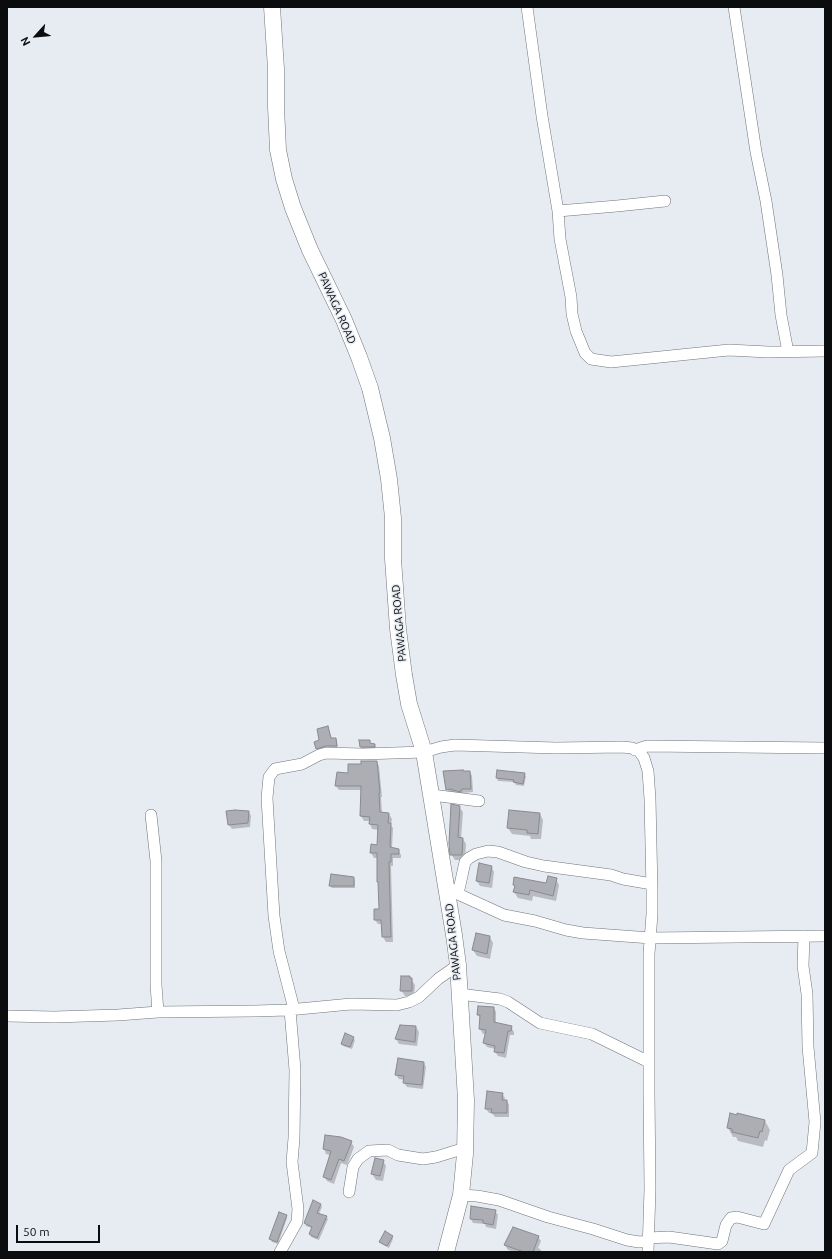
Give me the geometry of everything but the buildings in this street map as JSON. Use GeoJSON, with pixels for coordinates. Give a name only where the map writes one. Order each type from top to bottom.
{"type":"FeatureCollection","features":[{"type":"Feature","properties":{"kind":"main road","name":"PAWAGA ROAD"},"geometry":{"type":"LineString","coordinates":[[272,7],[278,150],[284,179],[293,208],[310,250],[344,320],[370,388],[390,479],[393,518],[393,559],[398,629],[404,675],[410,704],[424,752],[452,890],[466,1100],[465,1148],[460,1195],[446,1252]]}},
{"type":"Feature","properties":{"kind":"street"},"geometry":{"type":"LineString","coordinates":[[527,7],[542,116],[558,211],[560,239],[574,320],[581,346],[585,353],[591,359],[611,362],[729,350],[825,352]]}},
{"type":"Feature","properties":{"kind":"street"},"geometry":{"type":"LineString","coordinates":[[734,7],[756,152],[766,201],[781,315],[788,352]]}},
{"type":"Feature","properties":{"kind":"street"},"geometry":{"type":"LineString","coordinates":[[558,211],[665,201]]}},
{"type":"Feature","properties":{"kind":"street"},"geometry":{"type":"LineString","coordinates":[[280,1252],[297,1222],[298,1209],[292,1162],[294,1138],[295,1070],[292,1010],[279,951],[274,916],[268,816],[269,777],[275,769],[302,764],[326,753],[363,754],[424,752],[455,745],[622,747],[639,751],[644,758],[648,771],[650,799],[652,884],[651,938],[649,954],[650,1189],[648,1244]]}},
{"type":"Feature","properties":{"kind":"street"},"geometry":{"type":"LineString","coordinates":[[635,750],[647,746],[825,748]]}},
{"type":"Feature","properties":{"kind":"street"},"geometry":{"type":"LineString","coordinates":[[432,795],[479,801]]}},
{"type":"Feature","properties":{"kind":"street"},"geometry":{"type":"LineString","coordinates":[[151,815],[156,861],[156,985],[158,1012]]}},
{"type":"Feature","properties":{"kind":"street"},"geometry":{"type":"LineString","coordinates":[[652,884],[623,879],[611,875],[544,866],[526,862],[498,852],[488,851],[476,854],[465,862],[452,890],[504,914],[566,930],[651,938],[825,936]]}},
{"type":"Feature","properties":{"kind":"street"},"geometry":{"type":"LineString","coordinates":[[460,1195],[499,1200],[548,1217],[627,1240],[648,1244],[669,1237],[718,1244],[722,1241],[726,1225],[731,1218],[738,1217],[764,1224],[789,1170],[812,1153],[815,1122],[808,1047],[807,1006],[803,966],[804,936]]}},
{"type":"Feature","properties":{"kind":"street"},"geometry":{"type":"LineString","coordinates":[[7,1016],[54,1017],[158,1012],[292,1010],[351,1004],[397,1005],[409,1002],[419,997],[438,979],[458,965]]}},
{"type":"Feature","properties":{"kind":"street"},"geometry":{"type":"LineString","coordinates":[[459,994],[500,999],[516,1007],[540,1023],[554,1027],[580,1030],[592,1034],[649,1062]]}},
{"type":"Feature","properties":{"kind":"street"},"geometry":{"type":"LineString","coordinates":[[348,1192],[353,1167],[358,1159],[369,1151],[388,1150],[398,1155],[423,1159],[436,1157],[465,1148]]}}]}
